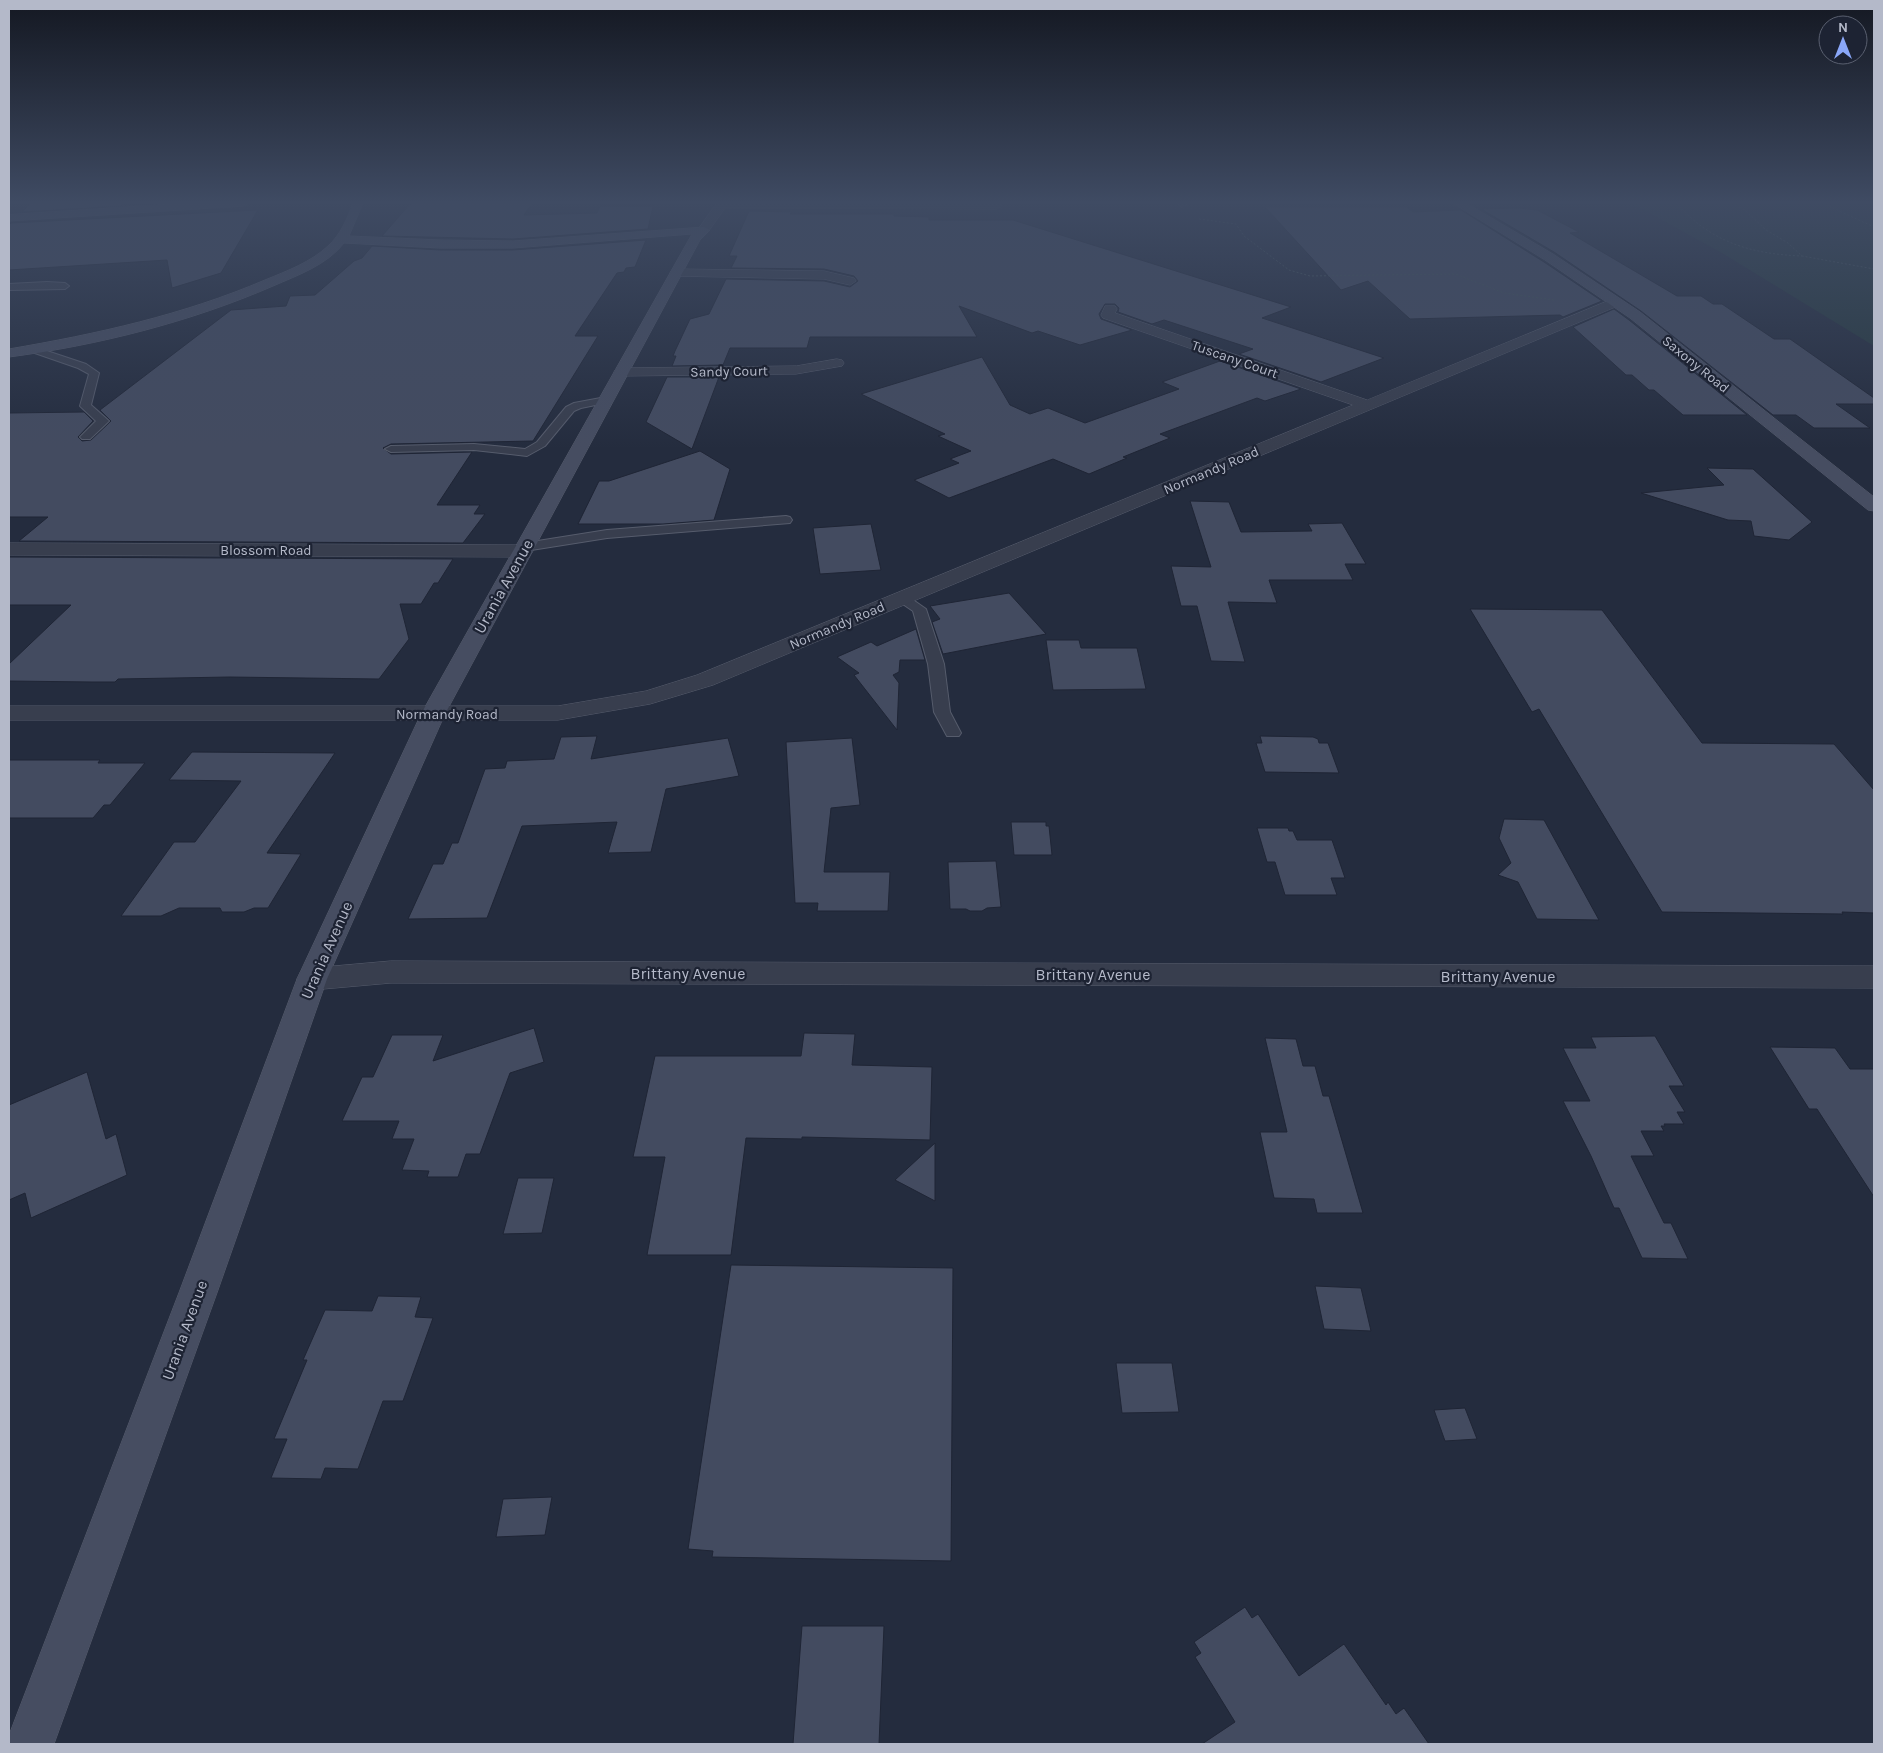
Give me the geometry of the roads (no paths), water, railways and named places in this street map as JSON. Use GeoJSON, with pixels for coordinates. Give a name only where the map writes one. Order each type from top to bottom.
{"type":"FeatureCollection","features":[{"type":"Feature","properties":{"kind":"street"},"geometry":{"type":"LineString","coordinates":[[9,353],[126,330],[232,298],[266,285]]}},
{"type":"Feature","properties":{"kind":"street","name":"Urania Avenue"},"geometry":{"type":"LineString","coordinates":[[30,1744],[200,1290],[312,979],[433,714],[669,285]]}},
{"type":"Feature","properties":{"kind":"street","name":"Saxony Road"},"geometry":{"type":"LineString","coordinates":[[1584,285],[1608,304],[1635,315],[1874,506]]}},
{"type":"Feature","properties":{"kind":"street","name":"Normandy Road"},"geometry":{"type":"LineString","coordinates":[[9,713],[558,713],[650,697],[705,680],[1608,304]]}},
{"type":"Feature","properties":{"kind":"street","name":"Tuscany Court"},"geometry":{"type":"LineString","coordinates":[[1110,309],[1108,314],[1122,320],[1367,405]]}},
{"type":"Feature","properties":{"kind":"street","name":"Sandy Court"},"geometry":{"type":"LineString","coordinates":[[621,372],[796,370],[837,364]]}},
{"type":"Feature","properties":{"kind":"street","name":"Blossom Road"},"geometry":{"type":"LineString","coordinates":[[9,550],[524,549]]}},
{"type":"Feature","properties":{"kind":"street","name":"Brittany Avenue"},"geometry":{"type":"LineString","coordinates":[[312,979],[391,972],[1874,977]]}},
{"type":"Feature","properties":{"kind":"lane"},"geometry":{"type":"LineString","coordinates":[[9,287],[65,286]]}},
{"type":"Feature","properties":{"kind":"lane"},"geometry":{"type":"LineString","coordinates":[[32,349],[82,366],[94,373],[85,406],[102,421],[86,437]]}},
{"type":"Feature","properties":{"kind":"lane"},"geometry":{"type":"LineString","coordinates":[[391,449],[474,447],[527,453],[541,444],[570,409],[578,405],[606,400]]}},
{"type":"Feature","properties":{"kind":"lane"},"geometry":{"type":"LineString","coordinates":[[524,549],[607,534],[786,520]]}},
{"type":"Feature","properties":{"kind":"lane"},"geometry":{"type":"LineString","coordinates":[[901,598],[919,609],[936,664],[942,712],[953,733]]}}]}
